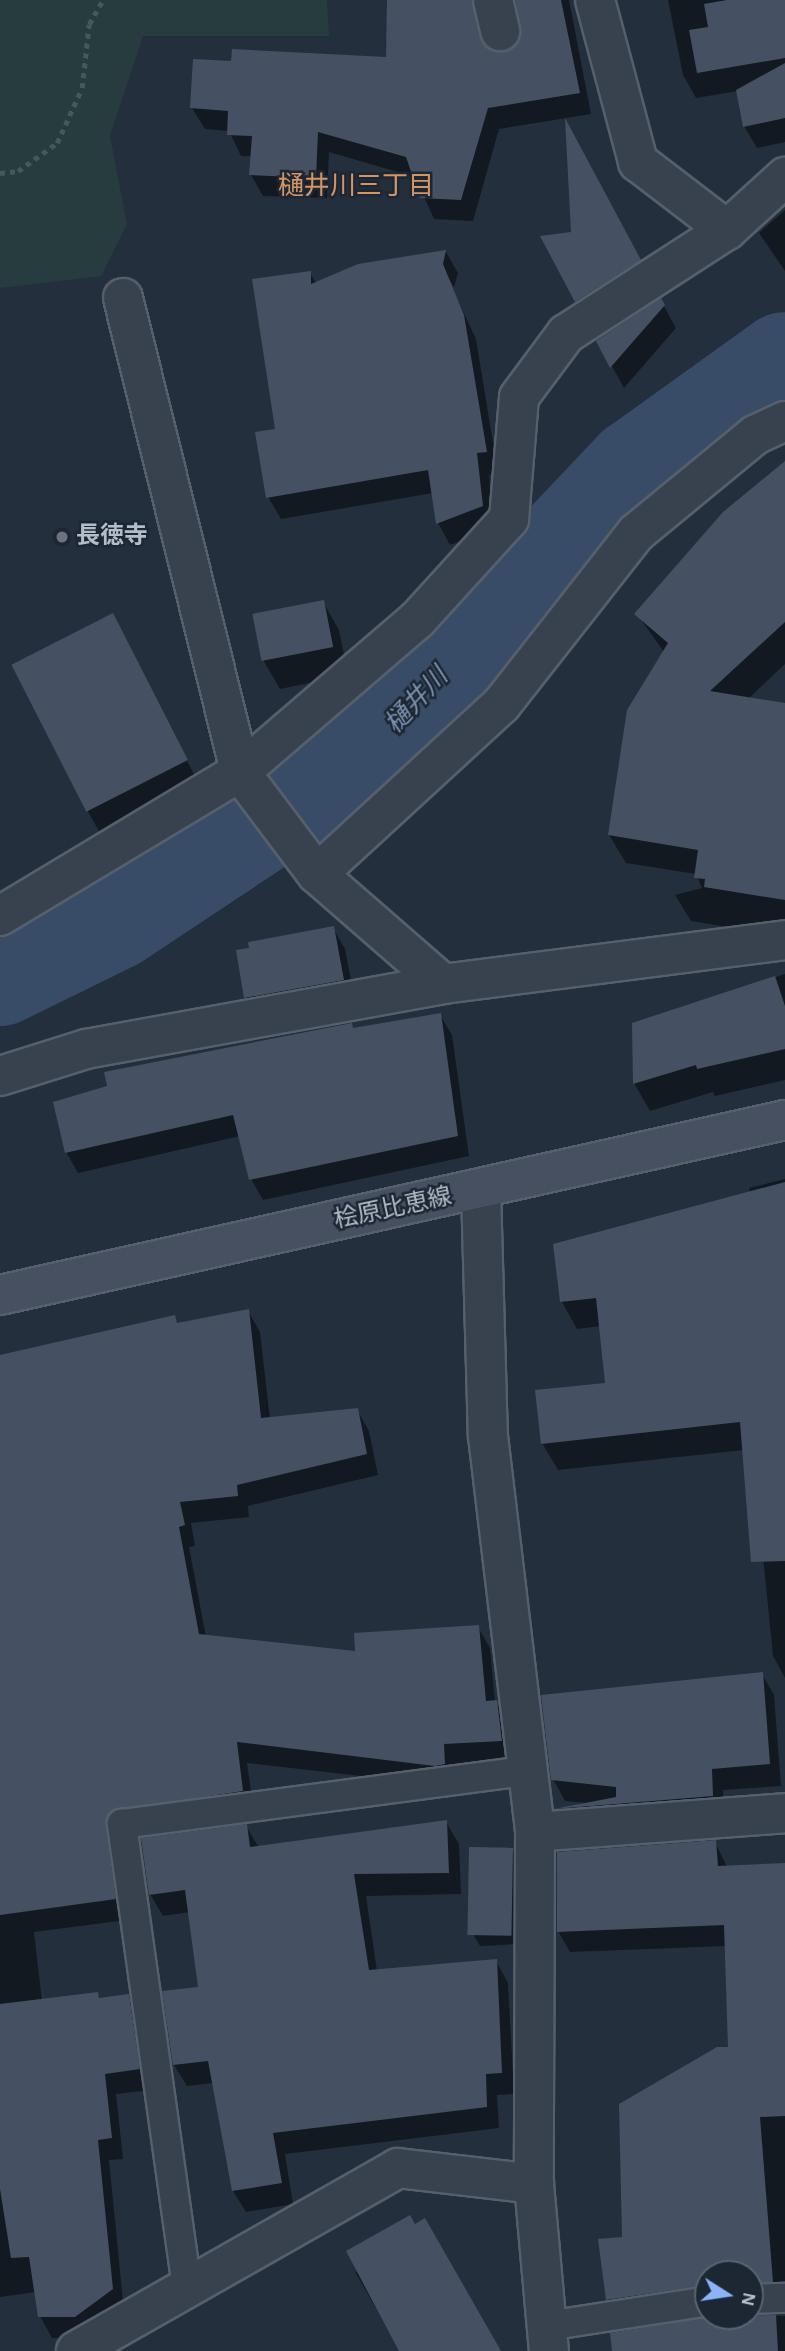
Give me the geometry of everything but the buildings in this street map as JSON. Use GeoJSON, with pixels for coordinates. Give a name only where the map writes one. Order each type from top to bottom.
{"type":"FeatureCollection","features":[{"type":"Feature","properties":{"kind":"main road","name":"桧原比恵線"},"geometry":{"type":"LineString","coordinates":[[0,1295],[481,1190],[785,1120]]}},
{"type":"Feature","properties":{"kind":"street"},"geometry":{"type":"LineString","coordinates":[[594,0],[638,162],[727,230]]}},
{"type":"Feature","properties":{"kind":"street"},"geometry":{"type":"LineString","coordinates":[[0,916],[240,772],[418,620],[509,519],[519,397],[566,334],[727,230],[785,177]]}},
{"type":"Feature","properties":{"kind":"street"},"geometry":{"type":"LineString","coordinates":[[123,298],[240,772],[313,869],[443,984]]}},
{"type":"Feature","properties":{"kind":"street"},"geometry":{"type":"LineString","coordinates":[[313,869],[500,705],[636,533],[755,435],[785,421]]}},
{"type":"Feature","properties":{"kind":"street"},"geometry":{"type":"LineString","coordinates":[[0,1076],[86,1049],[443,984],[785,940]]}},
{"type":"Feature","properties":{"kind":"street"},"geometry":{"type":"LineString","coordinates":[[481,1190],[488,1436],[530,1770],[535,1832],[534,2184],[548,2338]]}},
{"type":"Feature","properties":{"kind":"street"},"geometry":{"type":"LineString","coordinates":[[535,1832],[785,1813]]}},
{"type":"Feature","properties":{"kind":"street"},"geometry":{"type":"LineString","coordinates":[[76,2351],[398,2168],[534,2184]]}},
{"type":"Feature","properties":{"kind":"lane"},"geometry":{"type":"LineString","coordinates":[[187,2287],[122,1824],[530,1770]]}},
{"type":"Feature","properties":{"kind":"lane"},"geometry":{"type":"LineString","coordinates":[[764,2299],[785,2298]]}},
{"type":"Feature","properties":{"kind":"lane"},"geometry":{"type":"LineString","coordinates":[[548,2338],[694,2304]]}},
{"type":"Feature","properties":{"kind":"path"},"geometry":{"type":"LineString","coordinates":[[0,173],[18,171],[57,143],[82,88],[89,24],[103,0]]}},
{"type":"Feature","properties":{"kind":"green space"},"geometry":{"type":"Polygon","coordinates":[[[0,0],[327,0],[329,36],[143,36],[110,136],[127,224],[101,276],[0,288],[0,0]]]}},
{"type":"Feature","properties":{"kind":"waterway","name":"樋井川"},"geometry":{"type":"LineString","coordinates":[[0,975],[114,919],[374,746],[636,470],[785,363]]}},
{"type":"Feature","properties":{"kind":"place","name":"長徳寺"},"geometry":{"type":"Point","coordinates":[62,537]}},
{"type":"Feature","properties":{"kind":"district","name":"樋井川三丁目"},"geometry":{"type":"Point","coordinates":[356,187]}}]}
